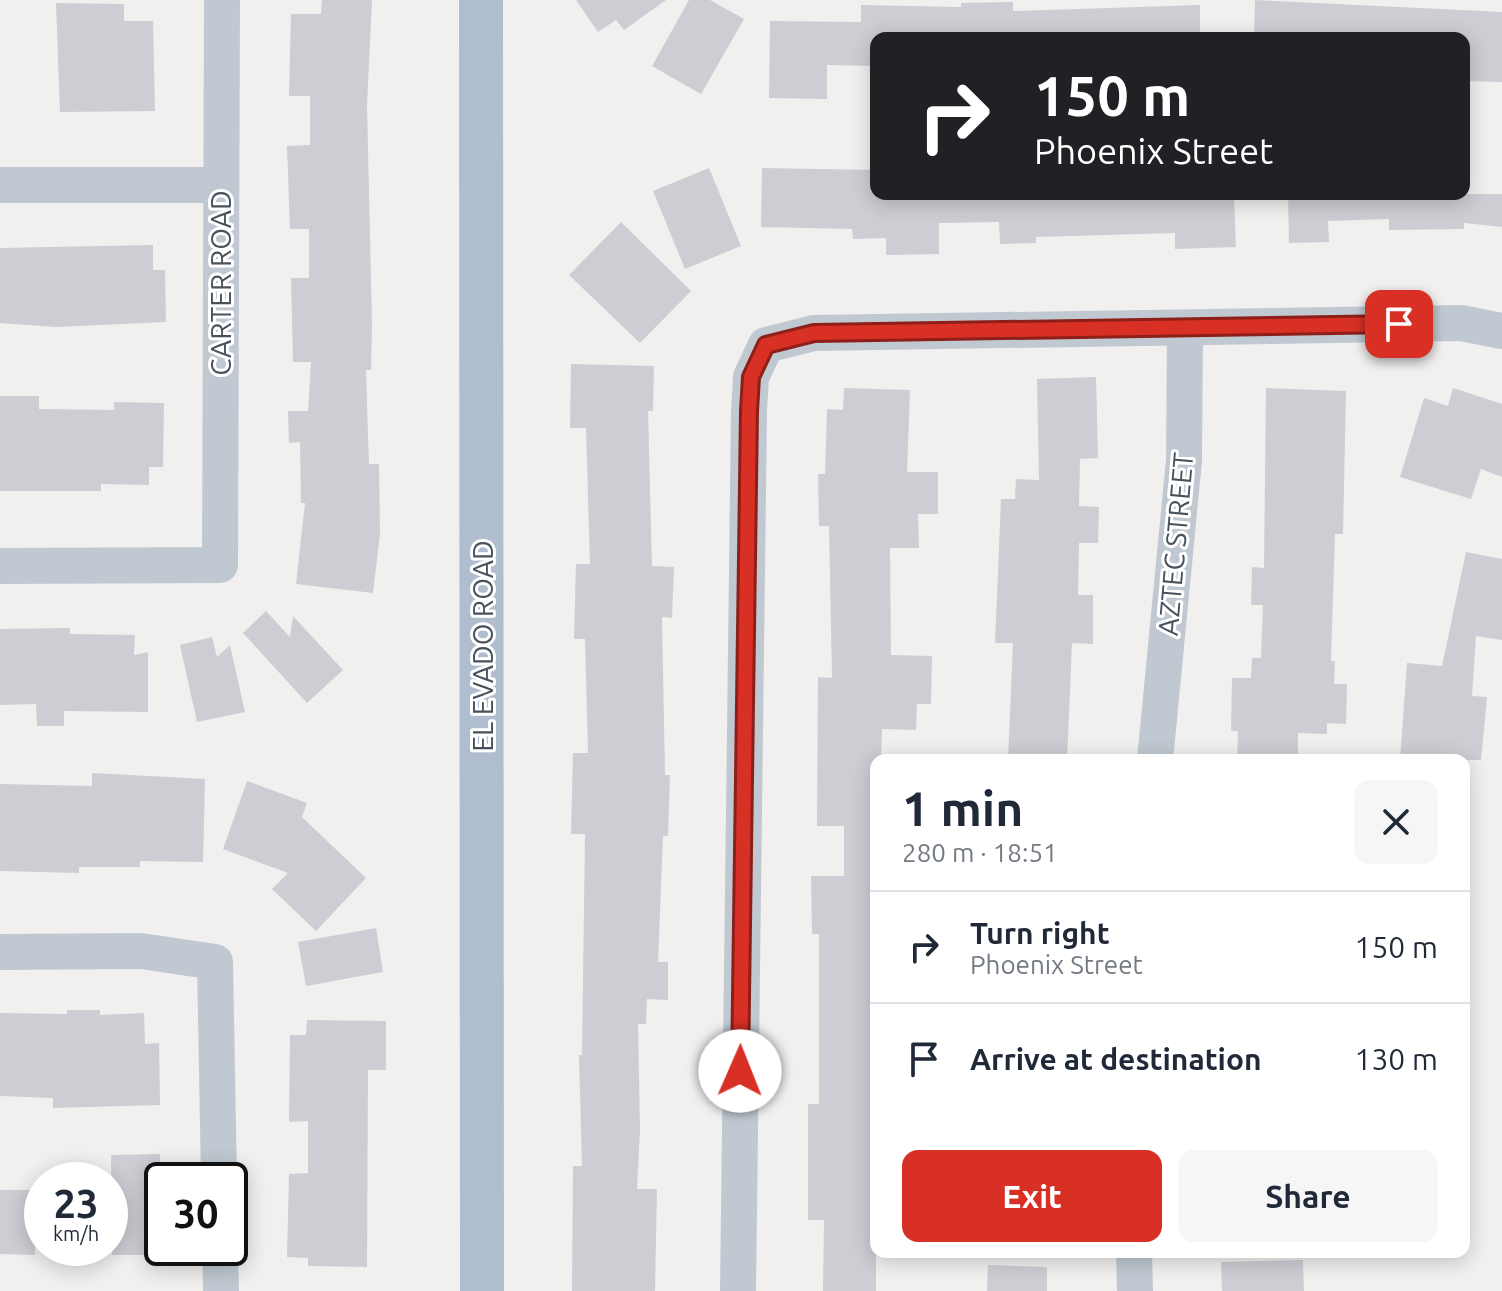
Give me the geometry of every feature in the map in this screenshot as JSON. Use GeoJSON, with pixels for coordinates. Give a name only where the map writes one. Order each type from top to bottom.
{"type":"FeatureCollection","features":[{"type":"Feature","properties":{"kind":"main road","name":"EL EVADO ROAD"},"geometry":{"type":"LineString","coordinates":[[481,0],[482,1291]]}},
{"type":"Feature","properties":{"kind":"street","name":"CARTER ROAD"},"geometry":{"type":"LineString","coordinates":[[0,566],[220,565],[222,0]]}},
{"type":"Feature","properties":{"kind":"street"},"geometry":{"type":"LineString","coordinates":[[0,185],[220,185]]}},
{"type":"Feature","properties":{"kind":"street"},"geometry":{"type":"LineString","coordinates":[[738,1291],[749,411],[751,377],[766,345],[814,333],[1461,323],[1502,331]]}},
{"type":"Feature","properties":{"kind":"street","name":"AZTEC STREET"},"geometry":{"type":"LineString","coordinates":[[1156,754],[1184,460],[1185,328]]}},
{"type":"Feature","properties":{"kind":"street"},"geometry":{"type":"LineString","coordinates":[[0,952],[141,951],[215,962],[219,1162]]}},
{"type":"Feature","properties":{"kind":"street"},"geometry":{"type":"LineString","coordinates":[[1134,1258],[1135,1291]]}},
{"type":"Feature","properties":{"kind":"street"},"geometry":{"type":"LineString","coordinates":[[220,1266],[221,1291]]}},
{"type":"Feature","properties":{"kind":"building"},"geometry":{"type":"Polygon","coordinates":[[[322,0],[372,0],[367,105],[372,324],[371,370],[366,370],[369,464],[379,464],[380,533],[373,593],[296,584],[305,503],[301,503],[300,442],[289,443],[288,411],[308,411],[311,362],[293,362],[291,278],[309,278],[309,229],[290,229],[287,146],[310,145],[310,96],[289,96],[291,14],[321,14],[322,0]]]}},
{"type":"Feature","properties":{"kind":"building"},"geometry":{"type":"Polygon","coordinates":[[[576,0],[666,0],[624,30],[616,20],[598,32],[576,0]]]}},
{"type":"Feature","properties":{"kind":"building"},"geometry":{"type":"Polygon","coordinates":[[[689,0],[710,0],[744,19],[701,94],[652,66],[689,0]]]}},
{"type":"Feature","properties":{"kind":"building"},"geometry":{"type":"Polygon","coordinates":[[[1255,0],[1502,12],[1502,82],[1470,81],[1470,32],[1254,32],[1255,0]]]}},
{"type":"Feature","properties":{"kind":"building"},"geometry":{"type":"Polygon","coordinates":[[[1013,2],[1013,11],[1200,5],[1200,32],[870,32],[870,66],[827,65],[827,99],[769,98],[770,21],[861,22],[861,5],[961,7],[961,3],[1013,2]]]}},
{"type":"Feature","properties":{"kind":"building"},"geometry":{"type":"Polygon","coordinates":[[[56,3],[124,4],[124,21],[153,21],[155,111],[60,112],[56,3]]]}},
{"type":"Feature","properties":{"kind":"building"},"geometry":{"type":"Polygon","coordinates":[[[709,168],[741,246],[685,269],[653,191],[709,168]]]}},
{"type":"Feature","properties":{"kind":"building"},"geometry":{"type":"Polygon","coordinates":[[[762,168],[870,170],[870,200],[1234,200],[1236,247],[1175,249],[1175,233],[1036,237],[1036,243],[1000,244],[999,222],[939,223],[939,254],[886,255],[886,238],[853,239],[852,229],[761,227],[762,168]]]}},
{"type":"Feature","properties":{"kind":"building"},"geometry":{"type":"Polygon","coordinates":[[[1470,194],[1502,194],[1502,227],[1464,223],[1464,229],[1389,230],[1389,219],[1328,221],[1329,242],[1289,243],[1288,200],[1470,200],[1470,194]]]}},
{"type":"Feature","properties":{"kind":"building"},"geometry":{"type":"Polygon","coordinates":[[[621,222],[691,291],[640,343],[569,275],[621,222]]]}},
{"type":"Feature","properties":{"kind":"building"},"geometry":{"type":"Polygon","coordinates":[[[153,245],[153,270],[165,270],[166,322],[56,327],[0,323],[0,248],[153,245]]]}},
{"type":"Feature","properties":{"kind":"building"},"geometry":{"type":"Polygon","coordinates":[[[571,364],[654,366],[653,411],[648,411],[652,566],[674,567],[672,618],[662,617],[665,775],[670,775],[668,836],[663,836],[658,962],[668,962],[668,1000],[647,999],[646,1024],[638,1024],[640,1130],[637,1189],[657,1189],[655,1291],[572,1291],[573,1166],[582,1166],[579,1055],[582,1055],[585,834],[571,834],[573,753],[588,753],[585,639],[574,639],[576,564],[590,564],[586,428],[570,428],[571,364]]]}},
{"type":"Feature","properties":{"kind":"building"},"geometry":{"type":"Polygon","coordinates":[[[1096,377],[1098,458],[1080,459],[1079,506],[1099,507],[1098,543],[1079,543],[1078,595],[1093,595],[1093,644],[1072,643],[1067,754],[1008,754],[1013,643],[995,643],[1001,499],[1015,499],[1016,479],[1039,480],[1037,379],[1096,377]]]}},
{"type":"Feature","properties":{"kind":"building"},"geometry":{"type":"Polygon","coordinates":[[[844,388],[910,390],[907,472],[938,472],[938,514],[918,514],[919,548],[890,548],[891,655],[932,656],[931,704],[917,704],[916,730],[882,729],[881,754],[870,754],[870,1258],[876,1258],[876,1291],[823,1291],[824,1220],[808,1220],[808,1104],[819,1104],[819,934],[812,934],[811,876],[844,876],[844,826],[817,826],[818,677],[832,678],[829,526],[819,526],[818,474],[825,474],[827,409],[843,410],[844,388]]]}},
{"type":"Feature","properties":{"kind":"building"},"geometry":{"type":"Polygon","coordinates":[[[1266,388],[1346,391],[1343,534],[1335,534],[1331,661],[1335,661],[1334,684],[1347,684],[1346,724],[1327,723],[1327,734],[1298,733],[1298,754],[1237,754],[1238,731],[1231,731],[1232,678],[1251,678],[1252,658],[1261,658],[1263,605],[1251,605],[1252,567],[1264,568],[1266,388]]]}},
{"type":"Feature","properties":{"kind":"building"},"geometry":{"type":"Polygon","coordinates":[[[1453,388],[1502,404],[1502,477],[1481,469],[1471,499],[1400,477],[1424,398],[1448,406],[1453,388]]]}},
{"type":"Feature","properties":{"kind":"building"},"geometry":{"type":"Polygon","coordinates":[[[0,396],[39,396],[39,409],[114,410],[114,402],[164,403],[163,467],[149,467],[149,485],[101,484],[101,491],[0,491],[0,396]]]}},
{"type":"Feature","properties":{"kind":"building"},"geometry":{"type":"Polygon","coordinates":[[[1466,552],[1502,559],[1502,640],[1476,636],[1472,696],[1487,697],[1481,760],[1470,760],[1470,754],[1400,754],[1407,663],[1442,666],[1466,552]]]}},
{"type":"Feature","properties":{"kind":"building"},"geometry":{"type":"Polygon","coordinates":[[[266,611],[290,637],[293,616],[343,670],[307,703],[243,633],[266,611]]]}},
{"type":"Feature","properties":{"kind":"building"},"geometry":{"type":"Polygon","coordinates":[[[70,628],[70,634],[135,635],[134,655],[148,652],[148,712],[64,711],[64,726],[37,726],[36,704],[0,705],[0,629],[70,628]]]}},
{"type":"Feature","properties":{"kind":"building"},"geometry":{"type":"Polygon","coordinates":[[[212,637],[217,657],[230,645],[245,712],[197,722],[180,645],[212,637]]]}},
{"type":"Feature","properties":{"kind":"building"},"geometry":{"type":"Polygon","coordinates":[[[92,773],[205,779],[203,862],[140,861],[140,867],[79,867],[79,873],[0,871],[0,784],[92,786],[92,773]]]}},
{"type":"Feature","properties":{"kind":"building"},"geometry":{"type":"Polygon","coordinates":[[[247,781],[307,803],[302,817],[366,878],[316,931],[272,889],[288,873],[223,849],[247,781]]]}},
{"type":"Feature","properties":{"kind":"building"},"geometry":{"type":"Polygon","coordinates":[[[376,928],[383,972],[306,986],[298,942],[376,928]]]}},
{"type":"Feature","properties":{"kind":"building"},"geometry":{"type":"Polygon","coordinates":[[[67,1010],[100,1010],[100,1015],[144,1013],[145,1044],[159,1043],[160,1105],[53,1108],[53,1098],[0,1096],[0,1013],[67,1014],[67,1010]]]}},
{"type":"Feature","properties":{"kind":"building"},"geometry":{"type":"Polygon","coordinates":[[[307,1020],[386,1021],[386,1070],[368,1070],[367,1267],[308,1266],[308,1258],[287,1257],[289,1174],[308,1173],[308,1121],[289,1122],[290,1035],[306,1035],[307,1020]]]}},
{"type":"Feature","properties":{"kind":"building"},"geometry":{"type":"Polygon","coordinates":[[[160,1154],[160,1162],[144,1162],[144,1255],[128,1255],[128,1162],[111,1162],[111,1155],[160,1154]]]}},
{"type":"Feature","properties":{"kind":"building"},"geometry":{"type":"Polygon","coordinates":[[[0,1190],[24,1190],[24,1255],[0,1254],[0,1190]]]}},
{"type":"Feature","properties":{"kind":"building"},"geometry":{"type":"Polygon","coordinates":[[[1303,1260],[1304,1291],[1222,1291],[1221,1262],[1303,1260]]]}},
{"type":"Feature","properties":{"kind":"building"},"geometry":{"type":"Polygon","coordinates":[[[988,1265],[1047,1267],[1047,1291],[987,1291],[988,1265]]]}},
{"type":"Feature","properties":{"kind":"route"},"geometry":{"type":"LineString","coordinates":[[740,1071],[749,411],[751,377],[766,345],[814,333],[1399,324]]}}]}
